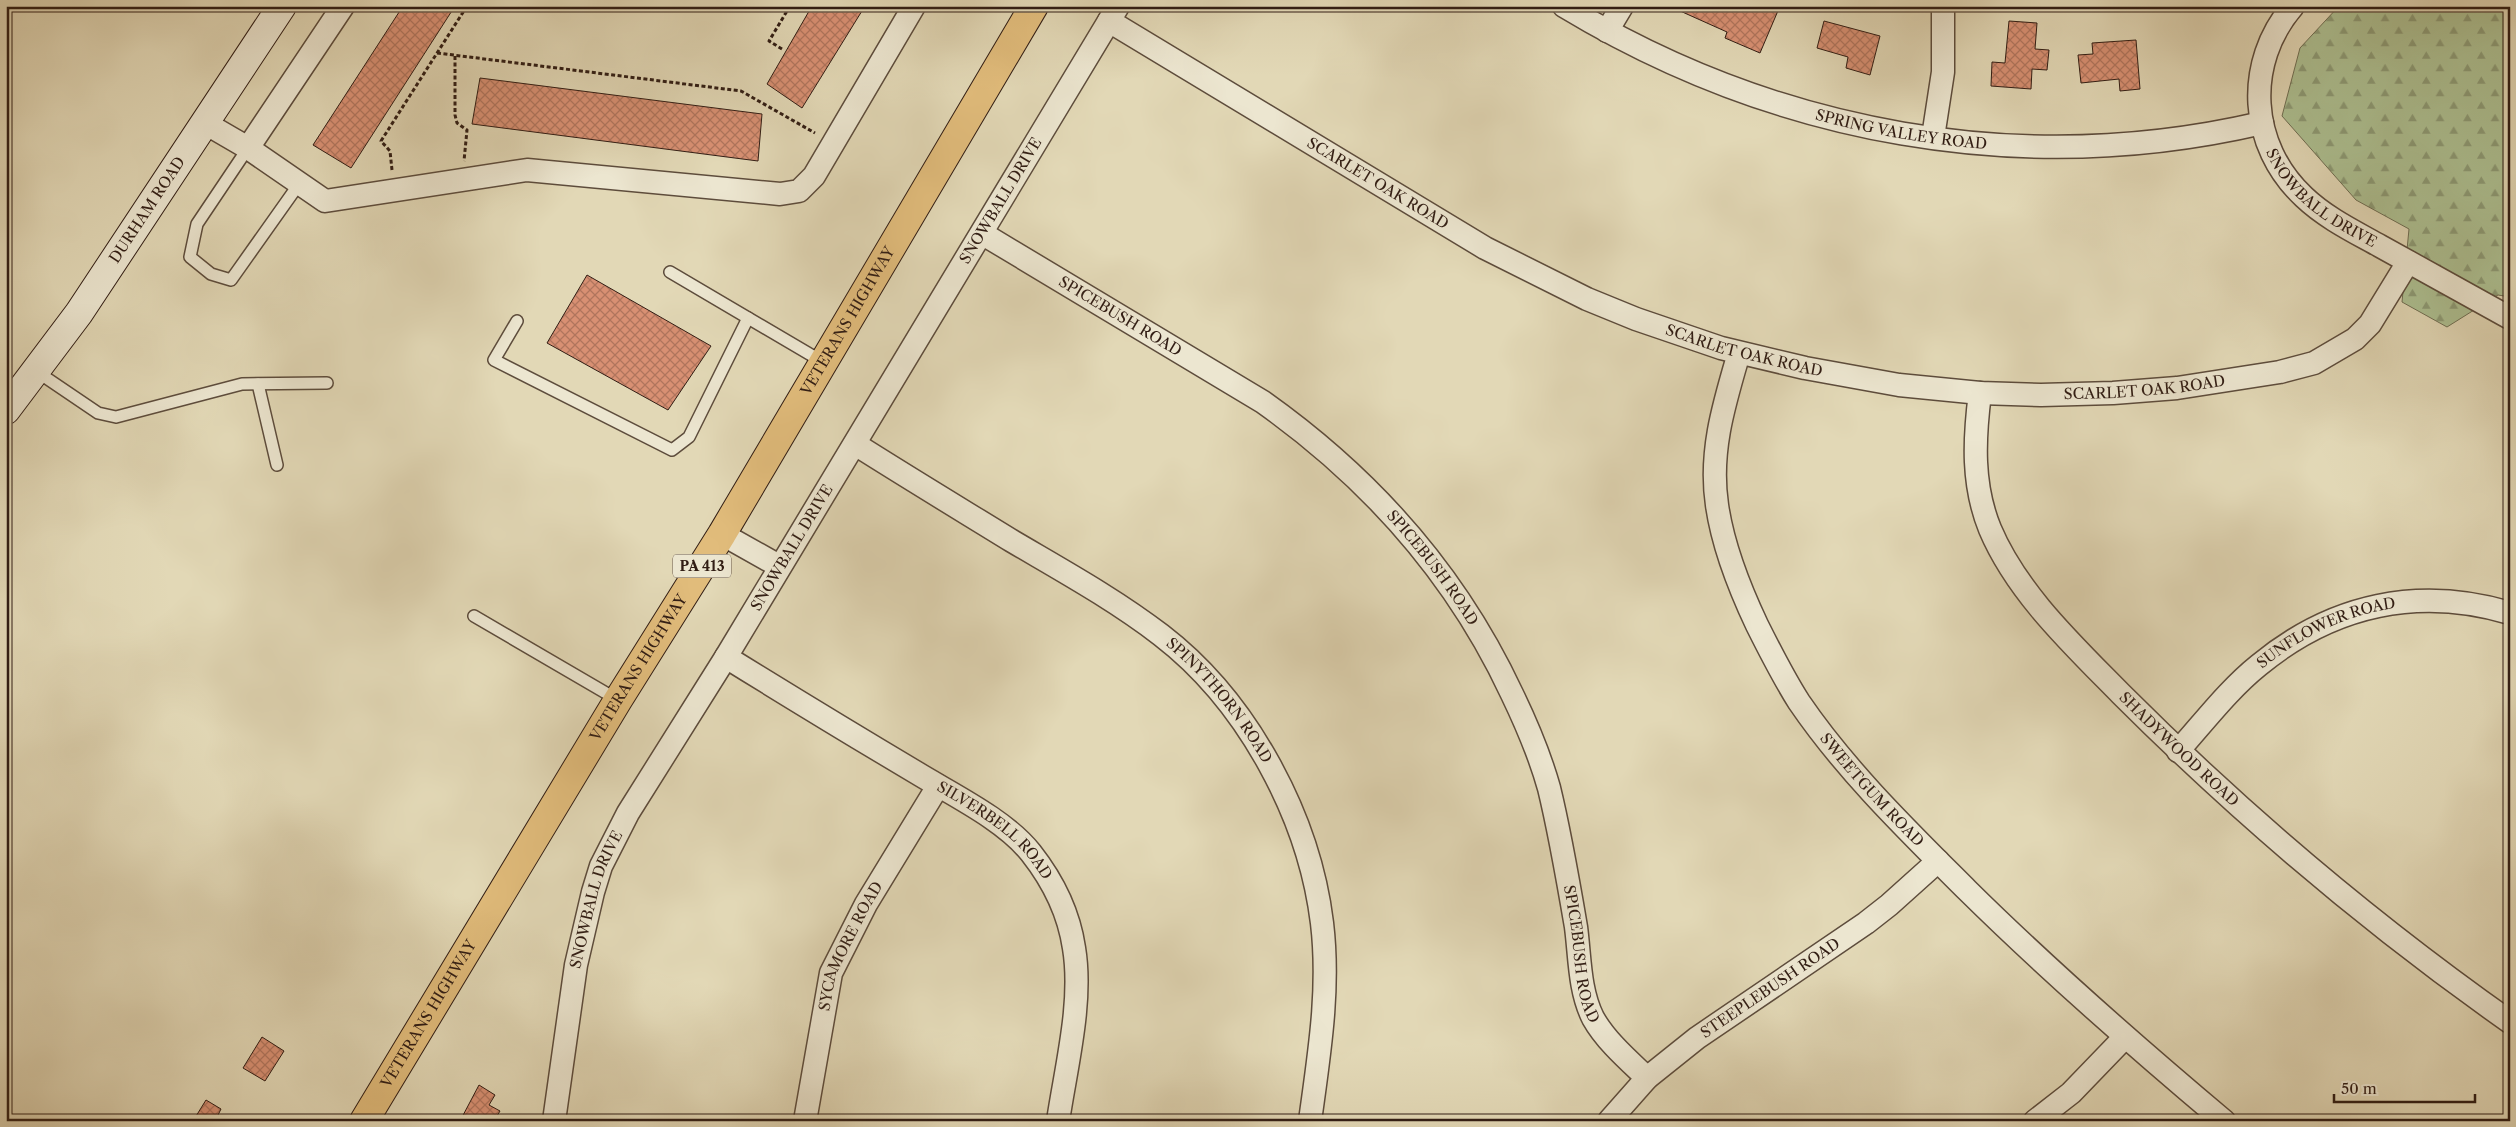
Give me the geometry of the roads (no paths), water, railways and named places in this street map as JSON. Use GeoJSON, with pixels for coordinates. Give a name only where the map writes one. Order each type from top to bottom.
{"type":"FeatureCollection","features":[{"type":"Feature","properties":{"kind":"main road","name":"DURHAM ROAD"},"geometry":{"type":"LineString","coordinates":[[6,410],[79,313],[282,6]]}},
{"type":"Feature","properties":{"kind":"main road","name":"VETERANS HIGHWAY"},"geometry":{"type":"LineString","coordinates":[[364,1121],[618,700],[722,534],[1034,6]]}},
{"type":"Feature","properties":{"kind":"street"},"geometry":{"type":"LineString","coordinates":[[248,148],[343,6]]}},
{"type":"Feature","properties":{"kind":"street"},"geometry":{"type":"LineString","coordinates":[[204,124],[248,148],[325,201],[527,170],[780,194],[799,191],[814,176],[914,6]]}},
{"type":"Feature","properties":{"kind":"street","name":"SPRING VALLEY ROAD"},"geometry":{"type":"LineString","coordinates":[[1564,6],[1649,53],[1743,94],[1873,130],[1980,143],[2061,148],[2106,145],[2226,131],[2262,123]]}},
{"type":"Feature","properties":{"kind":"street"},"geometry":{"type":"LineString","coordinates":[[1607,31],[1622,6]]}},
{"type":"Feature","properties":{"kind":"street"},"geometry":{"type":"LineString","coordinates":[[1932,137],[1942,72],[1943,6]]}},
{"type":"Feature","properties":{"kind":"street","name":"SNOWBALL DRIVE"},"geometry":{"type":"LineString","coordinates":[[2293,6],[2280,20],[2267,48],[2258,84],[2258,105],[2262,123],[2271,148],[2285,177],[2304,198],[2334,220],[2510,318]]}},
{"type":"Feature","properties":{"kind":"street","name":"SNOWBALL DRIVE"},"geometry":{"type":"LineString","coordinates":[[554,1121],[576,965],[592,892],[602,866],[628,813],[726,658],[779,566],[983,234],[1113,14]]}},
{"type":"Feature","properties":{"kind":"street","name":"SCARLET OAK ROAD"},"geometry":{"type":"LineString","coordinates":[[1113,14],[1485,248],[1587,299],[1636,318],[1739,353],[1899,385],[1980,393],[2104,394],[2178,388],[2280,372],[2314,363],[2355,340],[2370,324],[2408,262]]}},
{"type":"Feature","properties":{"kind":"street","name":"SPICEBUSH ROAD"},"geometry":{"type":"LineString","coordinates":[[983,234],[1263,402],[1288,419],[1321,445],[1364,484],[1431,558],[1459,598],[1498,663],[1524,718],[1548,785],[1576,928],[1582,979],[1593,1018],[1609,1040],[1646,1078]]}},
{"type":"Feature","properties":{"kind":"street","name":"SWEETGUM ROAD"},"geometry":{"type":"LineString","coordinates":[[1739,353],[1716,437],[1714,467],[1720,520],[1736,577],[1778,666],[1799,701],[1831,744],[1869,788],[1938,861],[2027,949],[2125,1037],[2224,1121]]}},
{"type":"Feature","properties":{"kind":"street","name":"SHADYWOOD ROAD"},"geometry":{"type":"LineString","coordinates":[[1980,393],[1975,436],[1975,471],[1982,505],[1991,530],[2008,563],[2024,587],[2085,657],[2178,751],[2295,856],[2432,967],[2510,1022]]}},
{"type":"Feature","properties":{"kind":"street","name":"SPINYTHORN ROAD"},"geometry":{"type":"LineString","coordinates":[[855,444],[1111,600],[1162,636],[1214,685],[1247,728],[1265,756],[1294,816],[1306,847],[1318,891],[1325,969],[1324,1017],[1310,1121]]}},
{"type":"Feature","properties":{"kind":"street"},"geometry":{"type":"LineString","coordinates":[[722,534],[779,566]]}},
{"type":"Feature","properties":{"kind":"street","name":"SUNFLOWER ROAD"},"geometry":{"type":"LineString","coordinates":[[2178,751],[2241,681],[2259,665],[2291,641],[2326,622],[2361,609],[2402,601],[2427,600],[2468,603],[2510,613]]}},
{"type":"Feature","properties":{"kind":"street","name":"SILVERBELL ROAD"},"geometry":{"type":"LineString","coordinates":[[726,658],[988,816],[1030,852],[1053,885],[1068,921],[1075,950],[1077,973],[1074,1010],[1058,1121]]}},
{"type":"Feature","properties":{"kind":"street","name":"SYCAMORE ROAD"},"geometry":{"type":"LineString","coordinates":[[805,1121],[831,973],[866,904],[938,786]]}},
{"type":"Feature","properties":{"kind":"street","name":"STEEPLEBUSH ROAD"},"geometry":{"type":"LineString","coordinates":[[1609,1121],[1646,1078],[1697,1038],[1874,917],[1938,861]]}},
{"type":"Feature","properties":{"kind":"street"},"geometry":{"type":"LineString","coordinates":[[2035,1121],[2071,1093],[2125,1037]]}},
{"type":"Feature","properties":{"kind":"lane"},"geometry":{"type":"LineString","coordinates":[[248,148],[197,224],[190,257],[211,274],[231,280],[299,184]]}},
{"type":"Feature","properties":{"kind":"lane"},"geometry":{"type":"LineString","coordinates":[[670,272],[824,362]]}},
{"type":"Feature","properties":{"kind":"lane"},"geometry":{"type":"LineString","coordinates":[[517,322],[494,360],[672,450],[689,437],[748,318]]}},
{"type":"Feature","properties":{"kind":"lane"},"geometry":{"type":"LineString","coordinates":[[36,371],[98,413],[116,417],[242,384],[327,382]]}},
{"type":"Feature","properties":{"kind":"lane"},"geometry":{"type":"LineString","coordinates":[[258,384],[277,465]]}},
{"type":"Feature","properties":{"kind":"lane"},"geometry":{"type":"LineString","coordinates":[[474,616],[618,700]]}}]}
